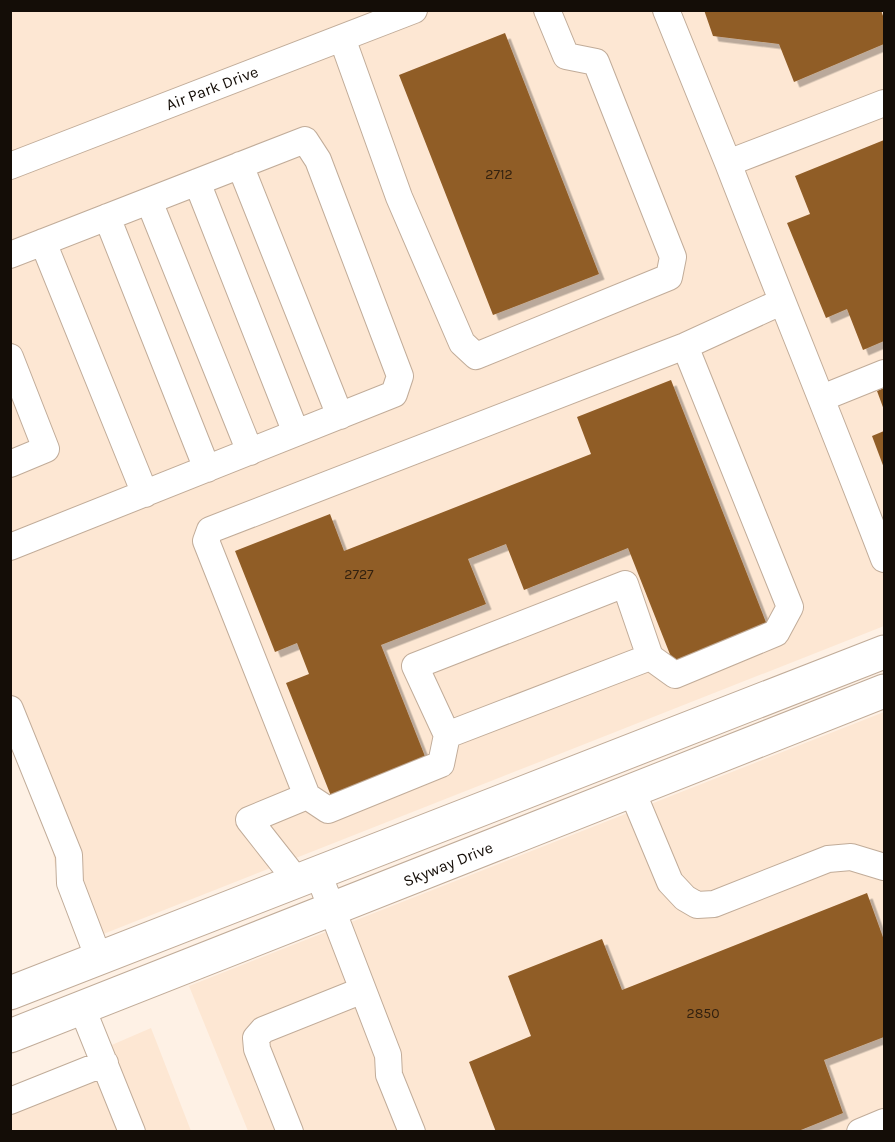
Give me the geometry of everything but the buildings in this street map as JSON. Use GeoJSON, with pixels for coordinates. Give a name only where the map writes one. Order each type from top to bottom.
{"type":"FeatureCollection","features":[{"type":"Feature","properties":{"kind":"main road"},"geometry":{"type":"LineString","coordinates":[[10,993],[885,652]]}},
{"type":"Feature","properties":{"kind":"main road","name":"Skyway Drive"},"geometry":{"type":"LineString","coordinates":[[10,1036],[885,691]]}},
{"type":"Feature","properties":{"kind":"street","name":"Air Park Drive"},"geometry":{"type":"LineString","coordinates":[[10,166],[414,10]]}},
{"type":"Feature","properties":{"kind":"street"},"geometry":{"type":"LineString","coordinates":[[342,38],[399,197],[462,343],[476,356],[669,277],[673,257],[596,62],[566,56],[547,10]]}},
{"type":"Feature","properties":{"kind":"street"},"geometry":{"type":"LineString","coordinates":[[666,10],[885,559]]}},
{"type":"Feature","properties":{"kind":"street"},"geometry":{"type":"LineString","coordinates":[[728,163],[885,104]]}},
{"type":"Feature","properties":{"kind":"street"},"geometry":{"type":"LineString","coordinates":[[10,255],[305,140],[318,160],[400,376],[394,394],[10,547]]}},
{"type":"Feature","properties":{"kind":"street"},"geometry":{"type":"LineString","coordinates":[[240,165],[340,416]]}},
{"type":"Feature","properties":{"kind":"street"},"geometry":{"type":"LineString","coordinates":[[197,182],[296,433]]}},
{"type":"Feature","properties":{"kind":"street"},"geometry":{"type":"LineString","coordinates":[[149,201],[250,452]]}},
{"type":"Feature","properties":{"kind":"street"},"geometry":{"type":"LineString","coordinates":[[107,217],[207,469]]}},
{"type":"Feature","properties":{"kind":"street"},"geometry":{"type":"LineString","coordinates":[[43,242],[145,494]]}},
{"type":"Feature","properties":{"kind":"street"},"geometry":{"type":"LineString","coordinates":[[685,346],[790,607],[776,633],[675,675],[650,657],[625,584],[415,666],[447,735],[441,764],[328,810],[307,796],[206,541],[210,530],[685,346],[781,302]]}},
{"type":"Feature","properties":{"kind":"street"},"geometry":{"type":"LineString","coordinates":[[10,357],[46,449],[10,464]]}},
{"type":"Feature","properties":{"kind":"street"},"geometry":{"type":"LineString","coordinates":[[822,398],[885,373]]}},
{"type":"Feature","properties":{"kind":"street"},"geometry":{"type":"LineString","coordinates":[[447,735],[650,657]]}},
{"type":"Feature","properties":{"kind":"street"},"geometry":{"type":"LineString","coordinates":[[10,709],[69,855],[70,883],[99,959]]}},
{"type":"Feature","properties":{"kind":"street"},"geometry":{"type":"LineString","coordinates":[[632,791],[670,882],[685,898],[697,905],[714,904],[828,859],[851,857],[885,867]]}},
{"type":"Feature","properties":{"kind":"street"},"geometry":{"type":"LineString","coordinates":[[307,796],[249,820],[308,877],[333,909],[388,1055],[389,1075],[412,1131]]}},
{"type":"Feature","properties":{"kind":"street"},"geometry":{"type":"LineString","coordinates":[[290,1131],[257,1049],[256,1038],[263,1030],[363,990]]}},
{"type":"Feature","properties":{"kind":"street"},"geometry":{"type":"LineString","coordinates":[[82,1008],[132,1131]]}},
{"type":"Feature","properties":{"kind":"street"},"geometry":{"type":"LineString","coordinates":[[10,1101],[105,1063]]}},
{"type":"Feature","properties":{"kind":"street"},"geometry":{"type":"LineString","coordinates":[[860,1131],[885,1122]]}},
{"type":"Feature","properties":{"kind":"shaded area"},"geometry":{"type":"Polygon","coordinates":[[[11,11],[884,11],[884,626],[83,942],[55,866],[51,839],[11,736],[11,11]]]}},
{"type":"Feature","properties":{"kind":"shaded area"},"geometry":{"type":"Polygon","coordinates":[[[884,712],[884,1131],[248,1131],[189,986],[884,712]]]}},
{"type":"Feature","properties":{"kind":"shaded area"},"geometry":{"type":"Polygon","coordinates":[[[151,1028],[191,1131],[11,1131],[10,1089],[151,1028]]]}}]}
